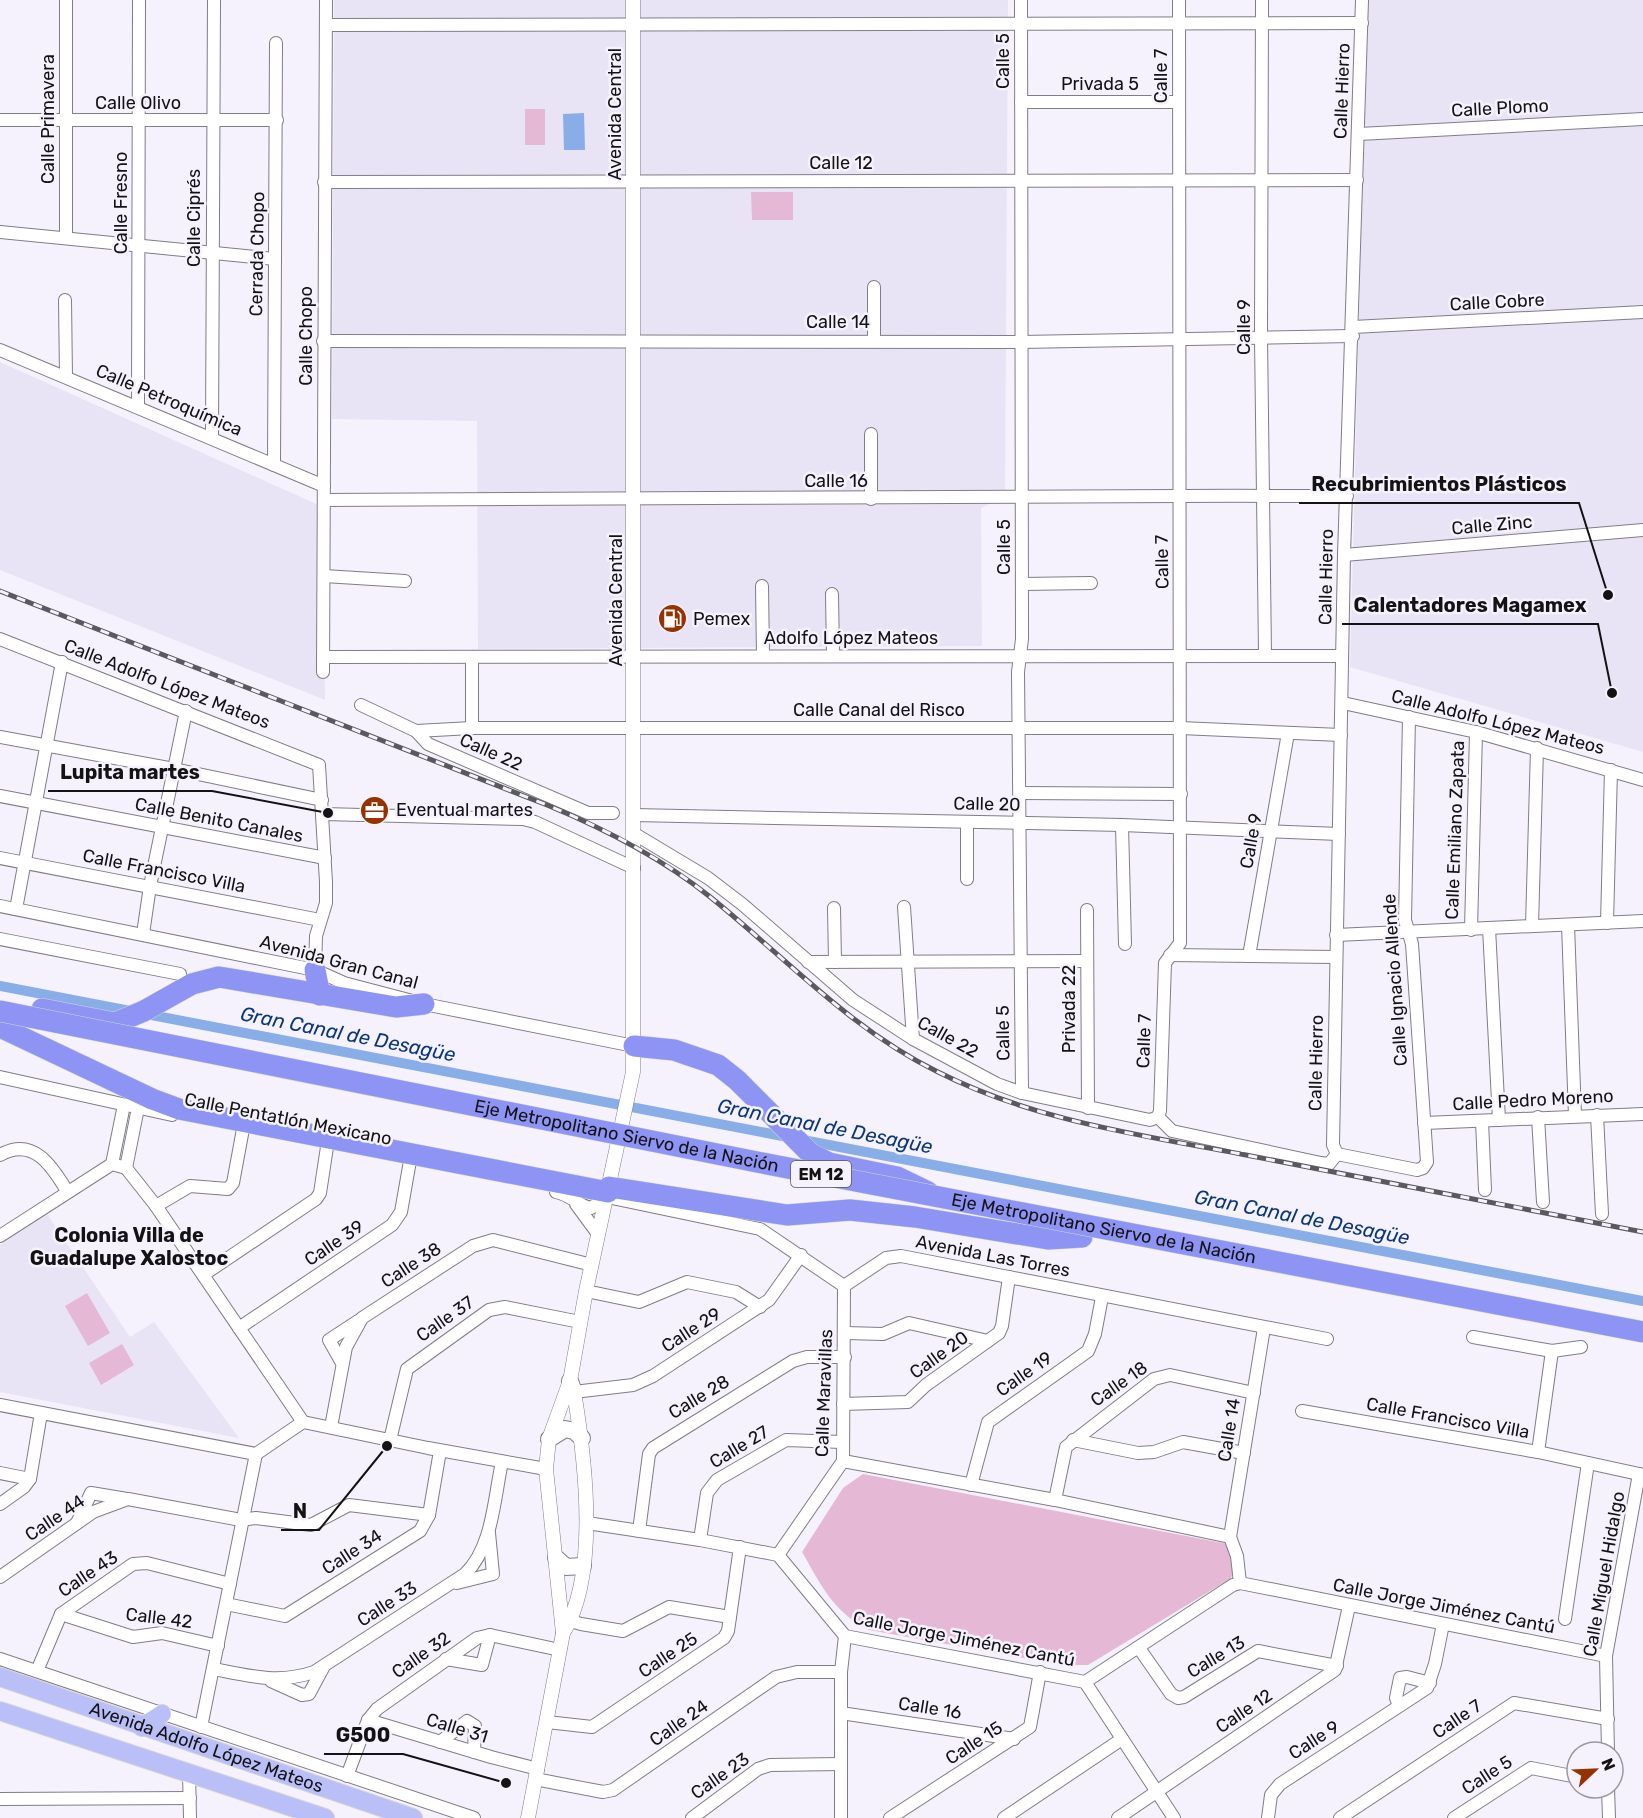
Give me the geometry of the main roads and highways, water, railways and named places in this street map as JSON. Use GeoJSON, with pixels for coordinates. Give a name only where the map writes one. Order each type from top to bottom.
{"type":"FeatureCollection","features":[{"type":"Feature","properties":{"kind":"highway"},"geometry":{"type":"LineString","coordinates":[[315,970],[320,995]]}},
{"type":"Feature","properties":{"kind":"highway"},"geometry":{"type":"LineString","coordinates":[[0,1004],[19,1005],[115,1023],[144,1011],[192,984],[219,977],[396,1007],[424,1004]]}},
{"type":"Feature","properties":{"kind":"highway","name":"Eje Metropolitano Siervo de la Nación"},"geometry":{"type":"LineString","coordinates":[[0,1011],[937,1196],[1643,1332]]}},
{"type":"Feature","properties":{"kind":"highway"},"geometry":{"type":"LineString","coordinates":[[0,1026],[152,1099],[179,1109],[218,1117],[608,1192],[787,1215],[850,1210],[915,1217],[1048,1239],[1082,1238]]}},
{"type":"Feature","properties":{"kind":"highway","name":"Eje Metropolitano Siervo de la Nación"},"geometry":{"type":"LineString","coordinates":[[0,1026],[1082,1238],[1643,1344]]}},
{"type":"Feature","properties":{"kind":"highway"},"geometry":{"type":"LineString","coordinates":[[634,1046],[674,1050],[698,1056],[718,1065],[737,1080],[812,1154],[829,1163],[897,1177],[937,1196]]}},
{"type":"Feature","properties":{"kind":"main road"},"geometry":{"type":"LineString","coordinates":[[549,1438],[566,1429],[574,1431],[582,1438]]}},
{"type":"Feature","properties":{"kind":"main road"},"geometry":{"type":"LineString","coordinates":[[556,1558],[566,1567],[583,1566]]}},
{"type":"Feature","properties":{"kind":"main road","name":"Avenida Adolfo López Mateos"},"geometry":{"type":"LineString","coordinates":[[2,1683],[142,1726],[413,1818]]}},
{"type":"Feature","properties":{"kind":"main road","name":"Avenida Adolfo López Mateos"},"geometry":{"type":"LineString","coordinates":[[0,1711],[325,1818]]}},
{"type":"Feature","properties":{"kind":"main road"},"geometry":{"type":"LineString","coordinates":[[142,1726],[162,1714]]}},
{"type":"Feature","properties":{"kind":"water"},"geometry":{"type":"Polygon","coordinates":[[[584,113],[585,150],[564,150],[563,114],[584,113]]]}},
{"type":"Feature","properties":{"kind":"waterway","name":"Gran Canal de Desagüe"},"geometry":{"type":"LineString","coordinates":[[0,986],[1643,1301]]}},
{"type":"Feature","properties":{"kind":"railway"},"geometry":{"type":"LineString","coordinates":[[0,591],[547,805],[611,834],[652,856],[709,896],[819,991],[876,1035],[906,1055],[975,1089],[1050,1115],[1128,1133],[1643,1232]]}},
{"type":"Feature","properties":{"kind":"place","name":"Recubrimientos Plásticos"},"geometry":{"type":"Point","coordinates":[1608,595]}},
{"type":"Feature","properties":{"kind":"place","name":"Pemex"},"geometry":{"type":"Point","coordinates":[672,619]}},
{"type":"Feature","properties":{"kind":"place","name":"Calentadores Magamex"},"geometry":{"type":"Point","coordinates":[1612,693]}},
{"type":"Feature","properties":{"kind":"place","name":"Eventual martes"},"geometry":{"type":"Point","coordinates":[375,810]}},
{"type":"Feature","properties":{"kind":"place","name":"Lupita martes"},"geometry":{"type":"Point","coordinates":[328,813]}},
{"type":"Feature","properties":{"kind":"place","name":"N"},"geometry":{"type":"Point","coordinates":[387,1446]}},
{"type":"Feature","properties":{"kind":"place","name":"G500"},"geometry":{"type":"Point","coordinates":[506,1783]}},
{"type":"Feature","properties":{"kind":"district","name":"Colonia Villa de Guadalupe Xalostoc"},"geometry":{"type":"Point","coordinates":[129,1246]}}]}
